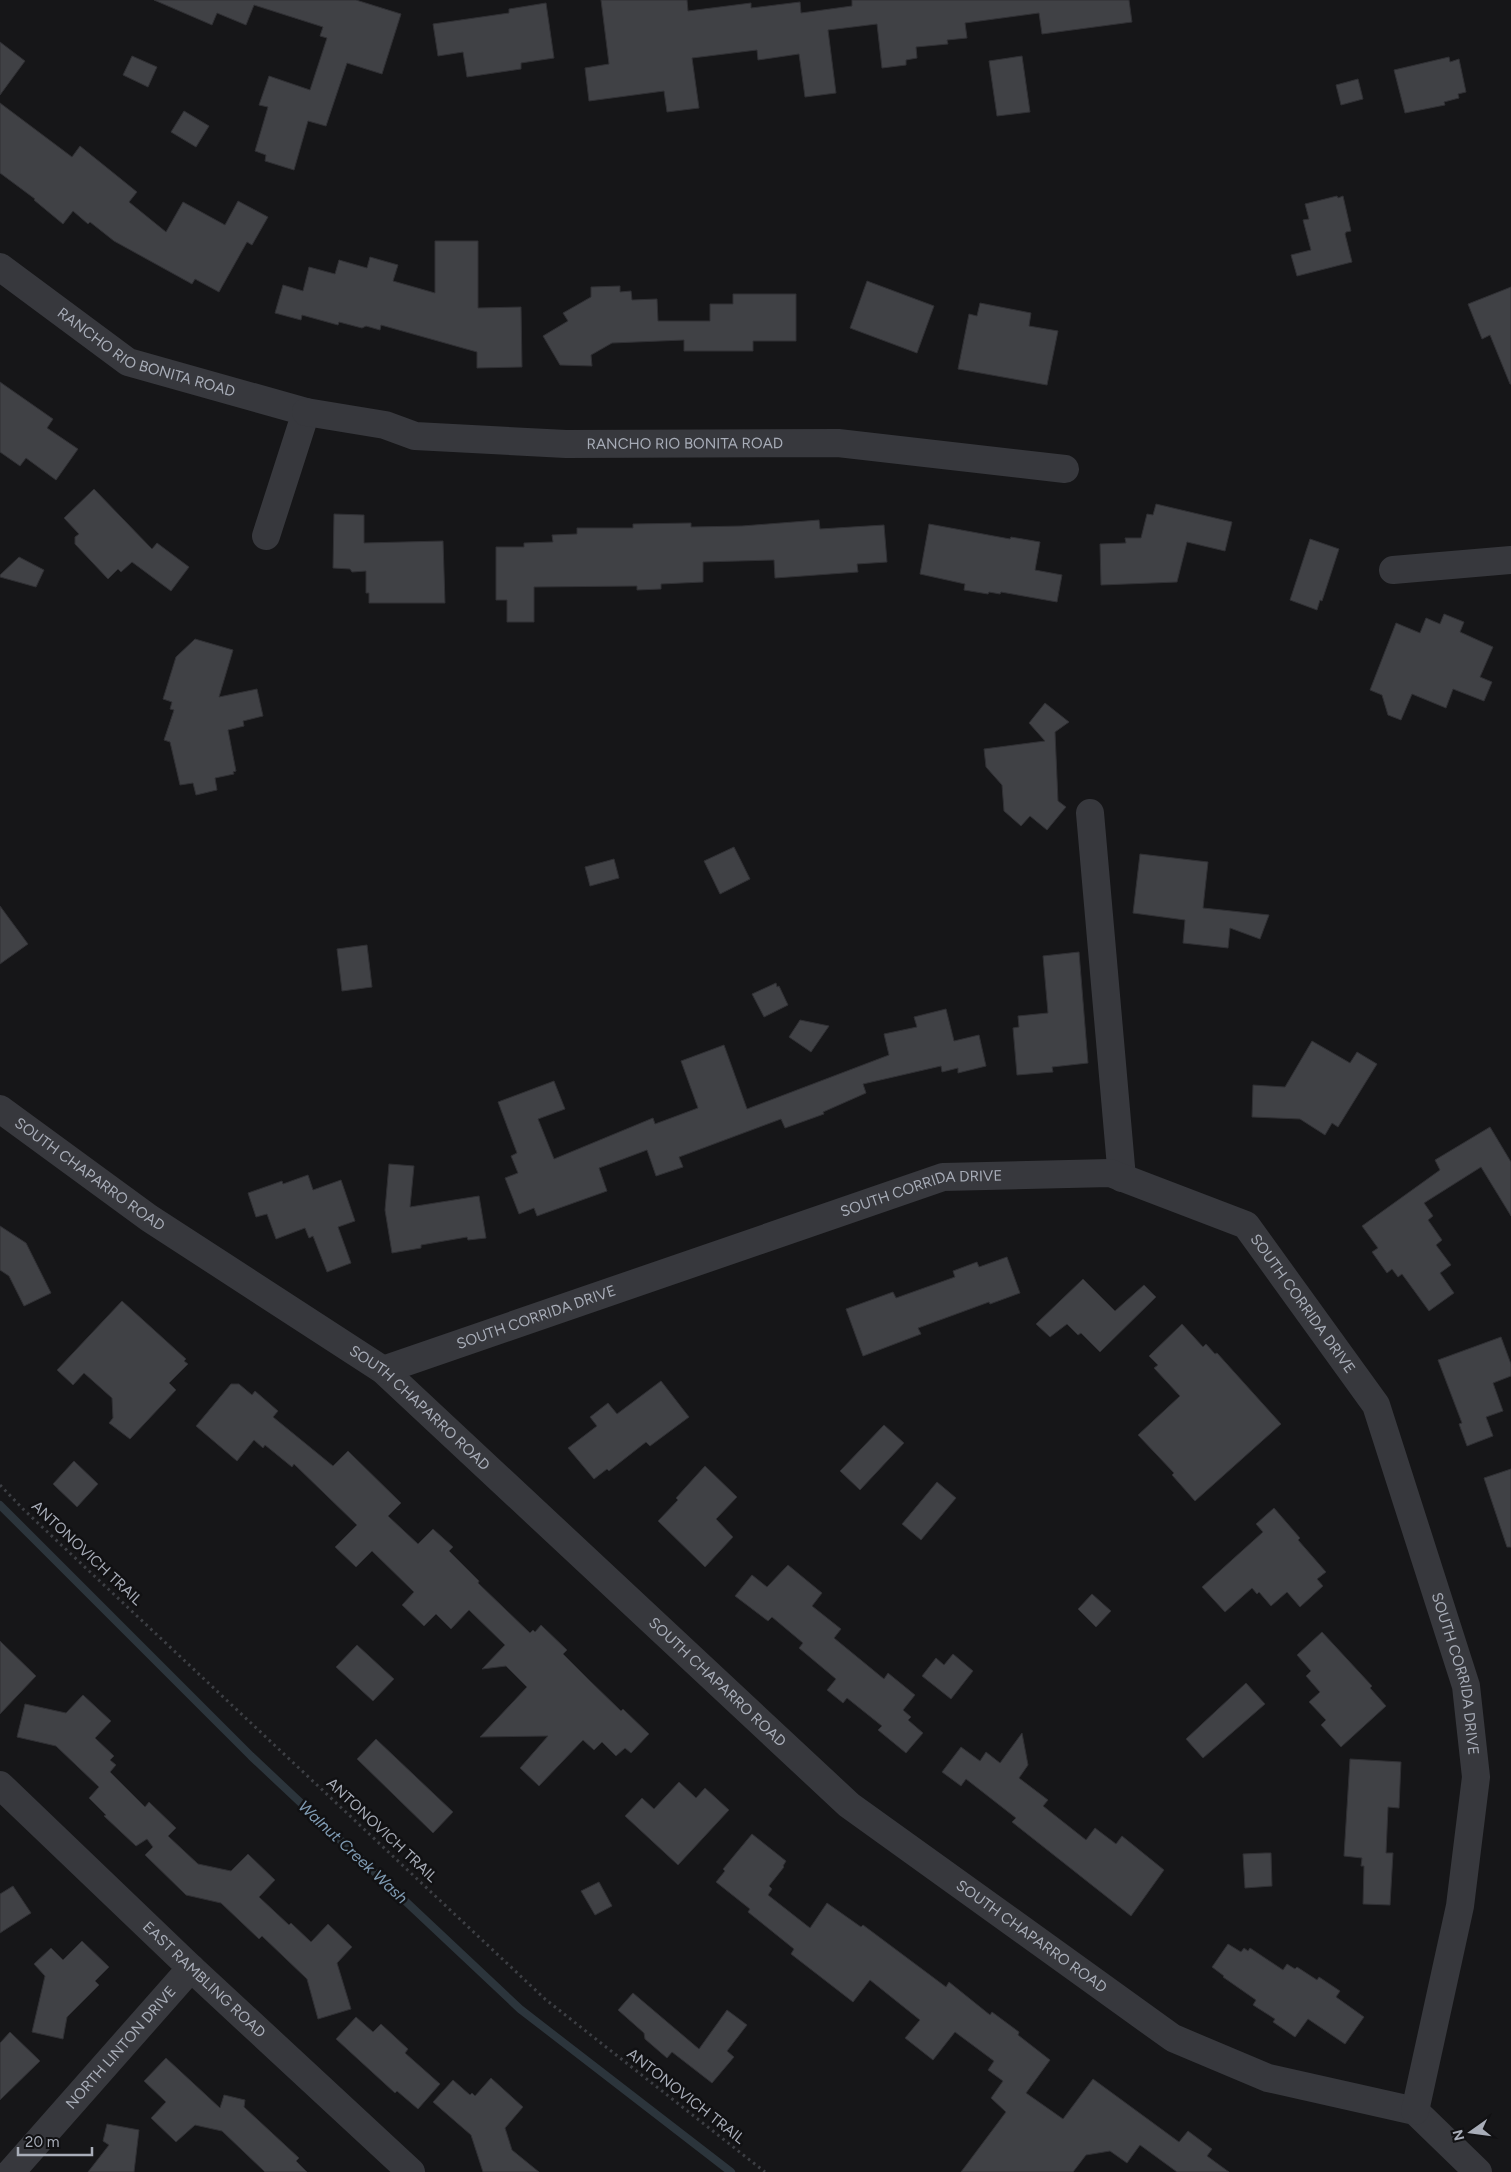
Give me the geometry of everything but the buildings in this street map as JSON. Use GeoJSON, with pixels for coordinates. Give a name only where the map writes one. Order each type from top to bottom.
{"type":"FeatureCollection","features":[{"type":"Feature","properties":{"kind":"street","name":"RANCHO RIO BONITA ROAD"},"geometry":{"type":"LineString","coordinates":[[0,267],[128,362],[306,412],[385,425],[415,436],[566,444],[838,443],[1065,469]]}},
{"type":"Feature","properties":{"kind":"street"},"geometry":{"type":"LineString","coordinates":[[266,536],[306,412]]}},
{"type":"Feature","properties":{"kind":"street"},"geometry":{"type":"LineString","coordinates":[[1393,570],[1511,560]]}},
{"type":"Feature","properties":{"kind":"street"},"geometry":{"type":"LineString","coordinates":[[1090,814],[1122,1178]]}},
{"type":"Feature","properties":{"kind":"street","name":"SOUTH CHAPARRO ROAD"},"geometry":{"type":"LineString","coordinates":[[0,1109],[149,1218],[383,1370],[849,1806],[1173,2038],[1268,2078],[1415,2111]]}},
{"type":"Feature","properties":{"kind":"street","name":"SOUTH CORRIDA DRIVE"},"geometry":{"type":"LineString","coordinates":[[383,1370],[943,1177],[1110,1173],[1246,1225],[1376,1405],[1466,1686],[1476,1777],[1460,1906],[1415,2111]]}},
{"type":"Feature","properties":{"kind":"street","name":"EAST RAMBLING ROAD"},"geometry":{"type":"LineString","coordinates":[[0,1785],[191,1968],[411,2172]]}},
{"type":"Feature","properties":{"kind":"street","name":"NORTH LINTON DRIVE"},"geometry":{"type":"LineString","coordinates":[[11,2172],[191,1968]]}},
{"type":"Feature","properties":{"kind":"street"},"geometry":{"type":"LineString","coordinates":[[1415,2111],[1478,2172]]}},
{"type":"Feature","properties":{"kind":"path","name":"ANTONOVICH TRAIL"},"geometry":{"type":"LineString","coordinates":[[0,1485],[23,1509],[545,2000],[766,2172]]}},
{"type":"Feature","properties":{"kind":"waterway","name":"Walnut Creek Wash"},"geometry":{"type":"LineString","coordinates":[[0,1505],[251,1756],[520,2009],[731,2172]]}}]}
